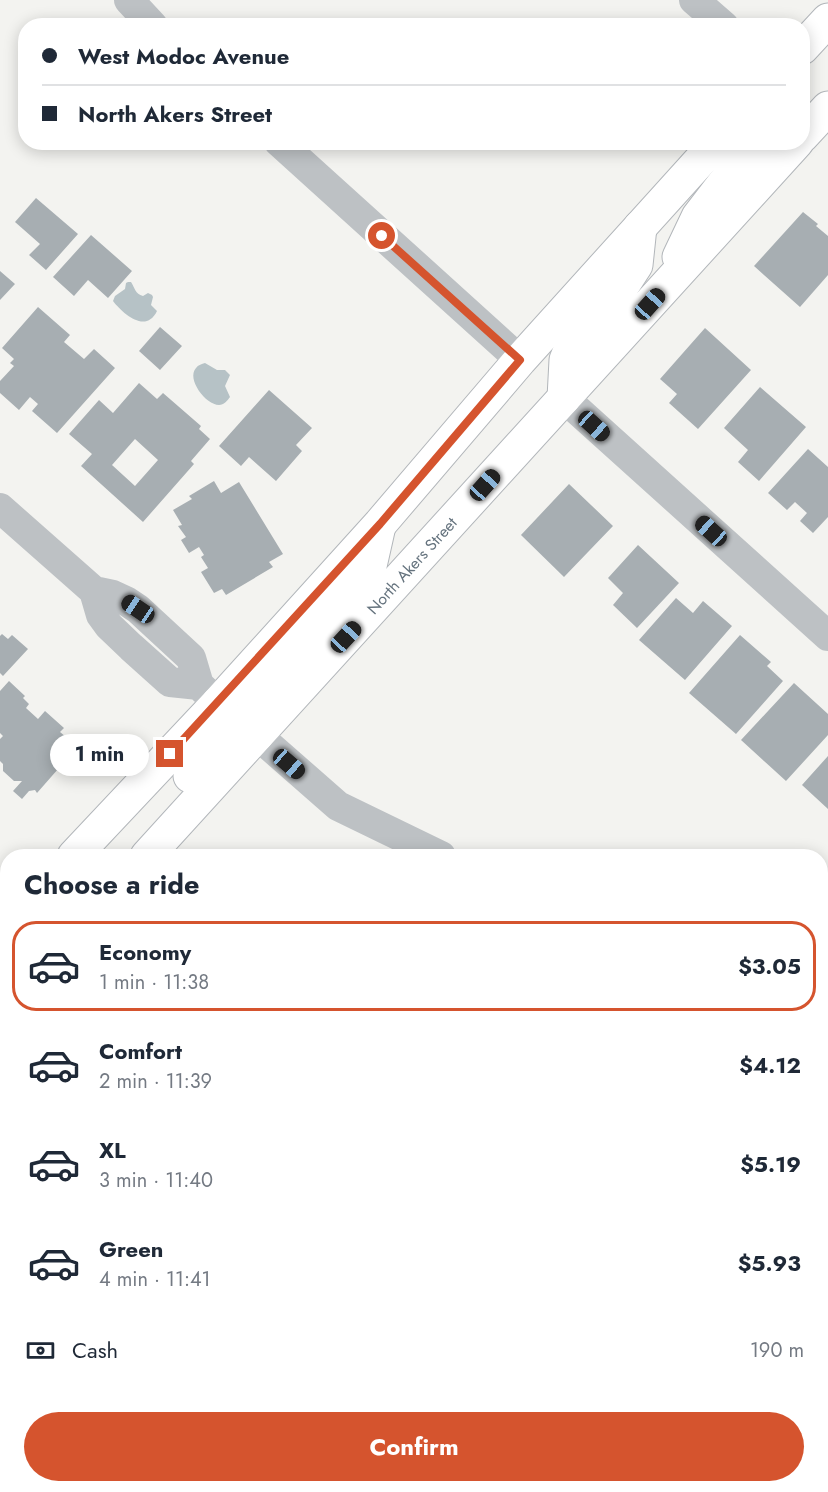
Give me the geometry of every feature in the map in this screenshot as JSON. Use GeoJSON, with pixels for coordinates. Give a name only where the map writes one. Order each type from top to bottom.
{"type":"FeatureCollection","features":[{"type":"Feature","properties":{"kind":"main road"},"geometry":{"type":"LineString","coordinates":[[810,39],[828,20]]}},
{"type":"Feature","properties":{"kind":"main road"},"geometry":{"type":"LineString","coordinates":[[810,127],[828,108]]}},
{"type":"Feature","properties":{"kind":"main road"},"geometry":{"type":"LineString","coordinates":[[80,849],[208,694],[380,524],[520,360],[710,150]]}},
{"type":"Feature","properties":{"kind":"main road"},"geometry":{"type":"LineString","coordinates":[[664,288],[698,217],[751,150]]}},
{"type":"Feature","properties":{"kind":"main road","name":"North Akers Street"},"geometry":{"type":"LineString","coordinates":[[153,849],[790,150]]}},
{"type":"Feature","properties":{"kind":"main road"},"geometry":{"type":"LineString","coordinates":[[564,398],[566,360],[574,340],[610,305],[636,264],[640,227]]}},
{"type":"Feature","properties":{"kind":"main road"},"geometry":{"type":"LineString","coordinates":[[257,735],[253,710],[268,685],[368,575],[380,524]]}},
{"type":"Feature","properties":{"kind":"main road"},"geometry":{"type":"LineString","coordinates":[[130,849],[129,844],[218,745],[227,727],[208,694]]}},
{"type":"Feature","properties":{"kind":"street"},"geometry":{"type":"LineString","coordinates":[[129,0],[146,18]]}},
{"type":"Feature","properties":{"kind":"street"},"geometry":{"type":"LineString","coordinates":[[694,0],[715,18]]}},
{"type":"Feature","properties":{"kind":"street"},"geometry":{"type":"LineString","coordinates":[[288,150],[520,360]]}},
{"type":"Feature","properties":{"kind":"street"},"geometry":{"type":"LineString","coordinates":[[564,398],[828,636]]}},
{"type":"Feature","properties":{"kind":"street"},"geometry":{"type":"LineString","coordinates":[[0,508],[94,591],[113,595],[126,601],[153,622],[191,658],[208,694]]}},
{"type":"Feature","properties":{"kind":"street"},"geometry":{"type":"LineString","coordinates":[[94,591],[101,615],[131,647],[171,682],[208,694]]}},
{"type":"Feature","properties":{"kind":"street"},"geometry":{"type":"LineString","coordinates":[[131,647],[153,622]]}},
{"type":"Feature","properties":{"kind":"street"},"geometry":{"type":"LineString","coordinates":[[257,735],[338,806],[427,849]]}},
{"type":"Feature","properties":{"kind":"shaded area"},"geometry":{"type":"Polygon","coordinates":[[[128,282],[131,282],[140,295],[148,293],[153,297],[151,305],[157,311],[147,321],[135,320],[128,316],[113,301],[115,296],[125,289],[128,282]]]}},
{"type":"Feature","properties":{"kind":"shaded area"},"geometry":{"type":"Polygon","coordinates":[[[205,363],[217,370],[225,370],[230,375],[225,386],[230,397],[222,404],[209,401],[195,385],[196,368],[205,363]]]}},
{"type":"Feature","properties":{"kind":"building"},"geometry":{"type":"Polygon","coordinates":[[[36,198],[78,234],[46,270],[29,255],[40,244],[15,222],[36,198]]]}},
{"type":"Feature","properties":{"kind":"building"},"geometry":{"type":"Polygon","coordinates":[[[803,212],[828,236],[828,275],[800,307],[754,266],[803,212]]]}},
{"type":"Feature","properties":{"kind":"building"},"geometry":{"type":"Polygon","coordinates":[[[91,235],[132,271],[108,298],[88,280],[74,296],[53,277],[91,235]]]}},
{"type":"Feature","properties":{"kind":"building"},"geometry":{"type":"Polygon","coordinates":[[[0,271],[15,284],[0,300],[0,271]]]}},
{"type":"Feature","properties":{"kind":"building"},"geometry":{"type":"Polygon","coordinates":[[[38,307],[70,335],[64,342],[84,359],[94,349],[115,368],[57,433],[32,411],[38,404],[30,397],[19,410],[0,393],[0,381],[14,366],[10,363],[14,359],[2,348],[38,307]]]}},
{"type":"Feature","properties":{"kind":"building"},"geometry":{"type":"Polygon","coordinates":[[[160,327],[182,346],[160,370],[139,351],[160,327]]]}},
{"type":"Feature","properties":{"kind":"building"},"geometry":{"type":"Polygon","coordinates":[[[705,328],[751,370],[698,429],[669,403],[677,394],[660,379],[705,328]]]}},
{"type":"Feature","properties":{"kind":"building"},"geometry":{"type":"Polygon","coordinates":[[[139,383],[157,399],[163,393],[201,426],[199,429],[210,439],[191,461],[194,464],[143,522],[81,466],[92,454],[69,434],[99,400],[113,413],[139,383]],[[135,439],[112,465],[135,486],[158,460],[135,439]]]}},
{"type":"Feature","properties":{"kind":"building"},"geometry":{"type":"Polygon","coordinates":[[[760,387],[806,427],[759,481],[738,462],[748,450],[724,428],[760,387]]]}},
{"type":"Feature","properties":{"kind":"building"},"geometry":{"type":"Polygon","coordinates":[[[269,390],[312,428],[296,445],[302,451],[276,481],[249,457],[241,466],[219,446],[269,390]]]}},
{"type":"Feature","properties":{"kind":"building"},"geometry":{"type":"Polygon","coordinates":[[[808,449],[828,467],[828,517],[813,533],[800,521],[807,513],[795,502],[787,510],[768,493],[808,449]]]}},
{"type":"Feature","properties":{"kind":"building"},"geometry":{"type":"Polygon","coordinates":[[[214,481],[221,493],[239,482],[283,554],[269,562],[273,567],[226,595],[222,589],[214,593],[201,572],[208,568],[201,557],[204,555],[199,547],[189,553],[181,540],[186,537],[178,526],[182,525],[173,510],[192,499],[189,496],[214,481]]]}},
{"type":"Feature","properties":{"kind":"building"},"geometry":{"type":"Polygon","coordinates":[[[569,484],[613,526],[564,577],[521,535],[569,484]]]}},
{"type":"Feature","properties":{"kind":"building"},"geometry":{"type":"Polygon","coordinates":[[[638,545],[679,583],[637,628],[613,605],[623,593],[608,578],[638,545]]]}},
{"type":"Feature","properties":{"kind":"building"},"geometry":{"type":"Polygon","coordinates":[[[676,598],[693,613],[703,601],[732,626],[685,680],[639,640],[676,598]]]}},
{"type":"Feature","properties":{"kind":"building"},"geometry":{"type":"Polygon","coordinates":[[[2,634],[8,639],[12,635],[28,649],[3,676],[0,673],[0,636],[2,634]]]}},
{"type":"Feature","properties":{"kind":"building"},"geometry":{"type":"Polygon","coordinates":[[[740,635],[771,662],[767,666],[783,681],[736,734],[689,693],[740,635]]]}},
{"type":"Feature","properties":{"kind":"building"},"geometry":{"type":"Polygon","coordinates":[[[9,681],[25,696],[23,698],[29,704],[26,708],[38,719],[45,711],[64,728],[60,732],[72,742],[68,747],[73,752],[37,793],[35,790],[29,791],[22,799],[13,791],[22,781],[14,781],[3,771],[3,764],[0,761],[0,739],[3,736],[0,733],[0,691],[9,681]]]}},
{"type":"Feature","properties":{"kind":"building"},"geometry":{"type":"Polygon","coordinates":[[[794,683],[828,714],[828,735],[786,781],[741,740],[794,683]]]}},
{"type":"Feature","properties":{"kind":"building"},"geometry":{"type":"Polygon","coordinates":[[[828,756],[828,809],[802,785],[828,756]]]}},
{"type":"Feature","properties":{"kind":"route"},"geometry":{"type":"LineString","coordinates":[[170,754],[380,524],[520,360],[382,236]]}}]}
